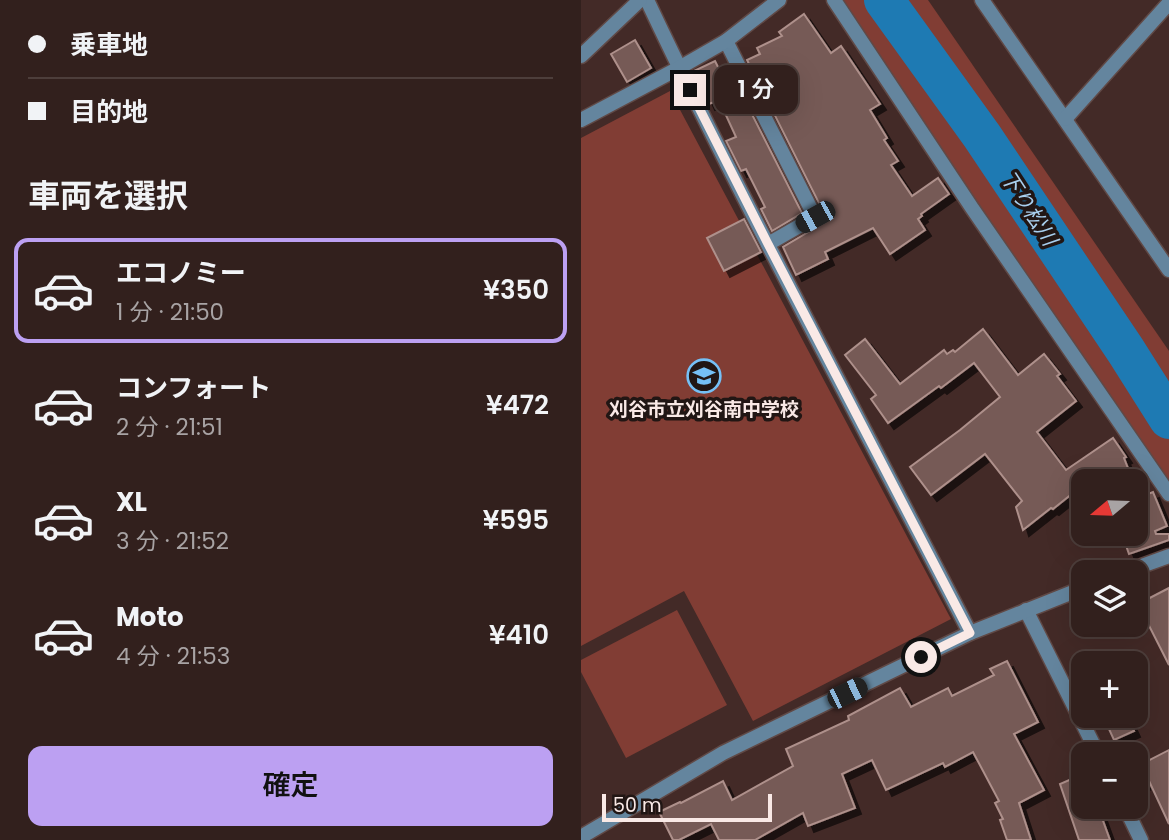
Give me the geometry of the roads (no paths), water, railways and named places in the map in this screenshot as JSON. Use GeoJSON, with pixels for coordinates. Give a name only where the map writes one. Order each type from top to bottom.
{"type":"FeatureCollection","features":[{"type":"Feature","properties":{"kind":"street"},"geometry":{"type":"LineString","coordinates":[[581,56],[640,0]]}},
{"type":"Feature","properties":{"kind":"street"},"geometry":{"type":"LineString","coordinates":[[647,0],[768,244],[970,633]]}},
{"type":"Feature","properties":{"kind":"street"},"geometry":{"type":"LineString","coordinates":[[581,120],[726,41],[779,0]]}},
{"type":"Feature","properties":{"kind":"street"},"geometry":{"type":"LineString","coordinates":[[834,0],[972,208],[1169,494]]}},
{"type":"Feature","properties":{"kind":"street"},"geometry":{"type":"LineString","coordinates":[[982,0],[1169,270]]}},
{"type":"Feature","properties":{"kind":"street"},"geometry":{"type":"LineString","coordinates":[[1065,119],[1169,3]]}},
{"type":"Feature","properties":{"kind":"street"},"geometry":{"type":"LineString","coordinates":[[726,41],[815,217],[768,244]]}},
{"type":"Feature","properties":{"kind":"street"},"geometry":{"type":"LineString","coordinates":[[1148,564],[1169,556]]}},
{"type":"Feature","properties":{"kind":"street"},"geometry":{"type":"LineString","coordinates":[[584,837],[723,753],[970,633],[1071,593]]}},
{"type":"Feature","properties":{"kind":"street"},"geometry":{"type":"LineString","coordinates":[[1026,610],[1092,742]]}},
{"type":"Feature","properties":{"kind":"street"},"geometry":{"type":"LineString","coordinates":[[1131,819],[1141,840]]}},
{"type":"Feature","properties":{"kind":"waterway","name":"下り松川"},"geometry":{"type":"LineString","coordinates":[[884,0],[982,136],[1169,419]]}},
{"type":"Feature","properties":{"kind":"place","name":"刈谷市立刈谷南中学校"},"geometry":{"type":"Point","coordinates":[704,376]}}]}
